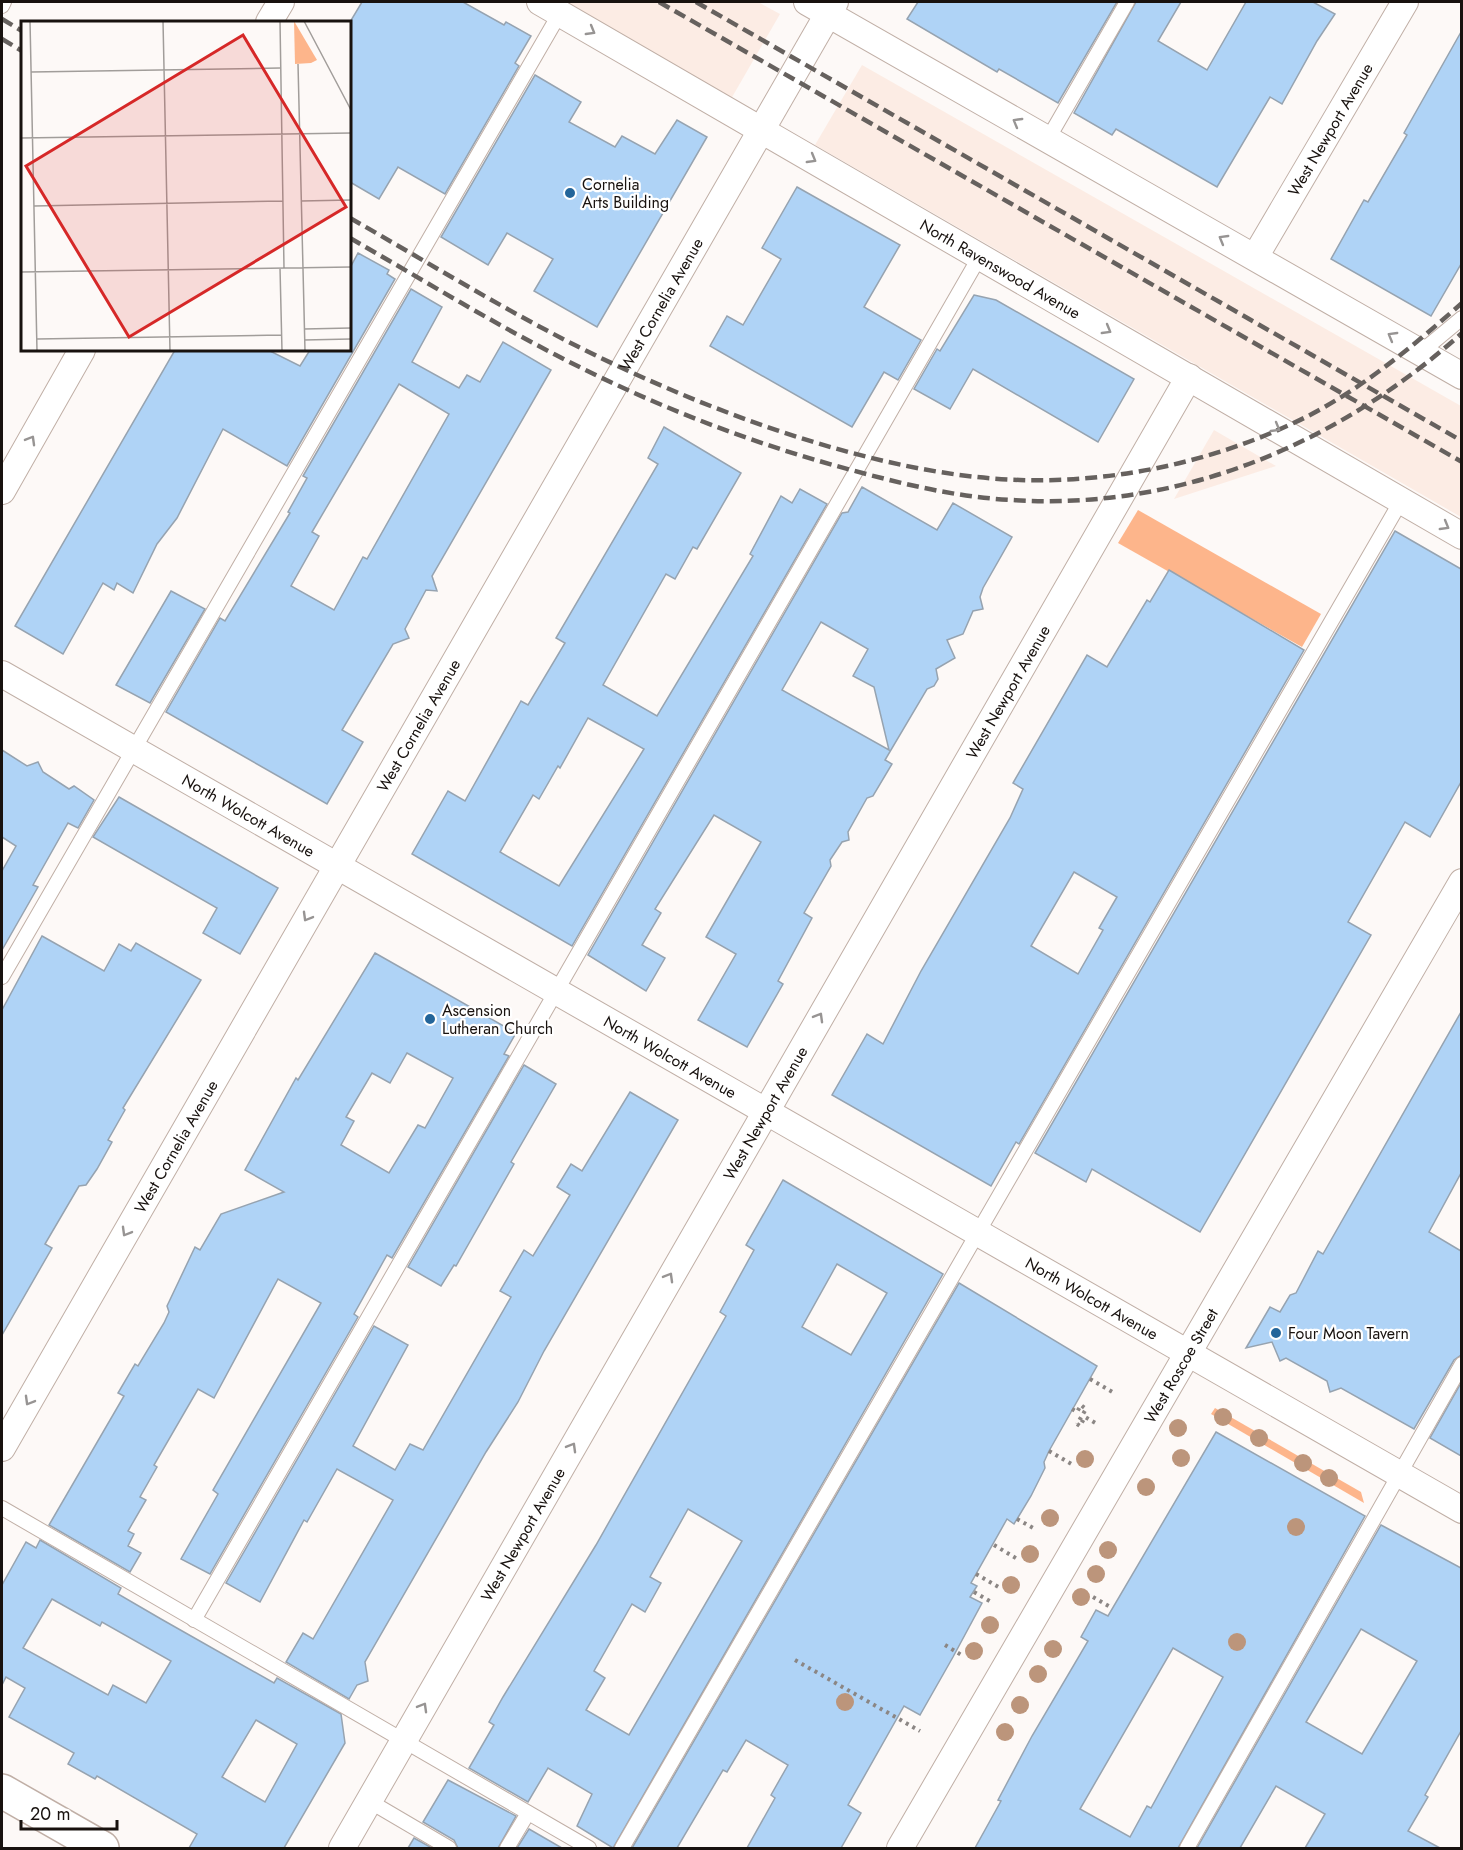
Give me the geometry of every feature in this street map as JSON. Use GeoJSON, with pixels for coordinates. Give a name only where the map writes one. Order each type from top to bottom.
{"type":"FeatureCollection","features":[{"type":"Feature","properties":{"kind":"street"},"geometry":{"type":"LineString","coordinates":[[270,21],[281,2]]}},
{"type":"Feature","properties":{"kind":"street","name":"West Newport Avenue"},"geometry":{"type":"LineString","coordinates":[[1255,257],[1405,2]]}},
{"type":"Feature","properties":{"kind":"street"},"geometry":{"type":"LineString","coordinates":[[823,5],[1048,139],[1461,376]]}},
{"type":"Feature","properties":{"kind":"street","name":"West Cornelia Avenue"},"geometry":{"type":"LineString","coordinates":[[2,1448],[761,129],[823,5]]}},
{"type":"Feature","properties":{"kind":"street","name":"North Ravenswood Avenue"},"geometry":{"type":"LineString","coordinates":[[550,7],[1461,536]]}},
{"type":"Feature","properties":{"kind":"street"},"geometry":{"type":"LineString","coordinates":[[2,491],[81,351]]}},
{"type":"Feature","properties":{"kind":"street","name":"West Newport Avenue"},"geometry":{"type":"LineString","coordinates":[[342,1848],[1188,378]]}},
{"type":"Feature","properties":{"kind":"street","name":"North Wolcott Avenue"},"geometry":{"type":"LineString","coordinates":[[2,675],[1461,1510]]}},
{"type":"Feature","properties":{"kind":"street","name":"West Roscoe Street"},"geometry":{"type":"LineString","coordinates":[[900,1848],[1461,882]]}},
{"type":"Feature","properties":{"kind":"street"},"geometry":{"type":"LineString","coordinates":[[2,1791],[102,1848]]}},
{"type":"Feature","properties":{"kind":"lane"},"geometry":{"type":"LineString","coordinates":[[2,6],[4,2]]}},
{"type":"Feature","properties":{"kind":"lane"},"geometry":{"type":"LineString","coordinates":[[1048,139],[1127,2]]}},
{"type":"Feature","properties":{"kind":"lane"},"geometry":{"type":"LineString","coordinates":[[2,977],[133,750],[550,7]]}},
{"type":"Feature","properties":{"kind":"lane"},"geometry":{"type":"LineString","coordinates":[[194,1620],[980,256]]}},
{"type":"Feature","properties":{"kind":"lane"},"geometry":{"type":"LineString","coordinates":[[1421,352],[1461,318]]}},
{"type":"Feature","properties":{"kind":"lane"},"geometry":{"type":"LineString","coordinates":[[622,1848],[1401,501]]}},
{"type":"Feature","properties":{"kind":"lane"},"geometry":{"type":"LineString","coordinates":[[1187,1848],[1397,1473],[1461,1364]]}},
{"type":"Feature","properties":{"kind":"lane"},"geometry":{"type":"LineString","coordinates":[[2,1508],[589,1848]]}},
{"type":"Feature","properties":{"kind":"lane"},"geometry":{"type":"LineString","coordinates":[[369,1801],[449,1848]]}},
{"type":"Feature","properties":{"kind":"lane"},"geometry":{"type":"LineString","coordinates":[[507,1848],[528,1813]]}},
{"type":"Feature","properties":{"kind":"path"},"geometry":{"type":"LineString","coordinates":[[1090,1379],[1114,1393]]}},
{"type":"Feature","properties":{"kind":"path"},"geometry":{"type":"LineString","coordinates":[[1072,1409],[1077,1412],[1081,1406],[1086,1409],[1077,1424],[1080,1426],[1085,1417],[1097,1424]]}},
{"type":"Feature","properties":{"kind":"path"},"geometry":{"type":"LineString","coordinates":[[1049,1451],[1073,1465]]}},
{"type":"Feature","properties":{"kind":"path"},"geometry":{"type":"LineString","coordinates":[[1017,1519],[1035,1530]]}},
{"type":"Feature","properties":{"kind":"path"},"geometry":{"type":"LineString","coordinates":[[994,1545],[1019,1560]]}},
{"type":"Feature","properties":{"kind":"path"},"geometry":{"type":"LineString","coordinates":[[976,1574],[1002,1589]]}},
{"type":"Feature","properties":{"kind":"path"},"geometry":{"type":"LineString","coordinates":[[974,1592],[993,1603]]}},
{"type":"Feature","properties":{"kind":"path"},"geometry":{"type":"LineString","coordinates":[[1093,1597],[1112,1608]]}},
{"type":"Feature","properties":{"kind":"path"},"geometry":{"type":"LineString","coordinates":[[945,1645],[963,1656]]}},
{"type":"Feature","properties":{"kind":"path"},"geometry":{"type":"LineString","coordinates":[[795,1660],[920,1731]]}},
{"type":"Feature","properties":{"kind":"shaded area"},"geometry":{"type":"Polygon","coordinates":[[[563,2],[758,2],[780,14],[731,99],[563,2]]]}},
{"type":"Feature","properties":{"kind":"shaded area"},"geometry":{"type":"Polygon","coordinates":[[[862,65],[1461,406],[1461,517],[815,145],[862,65]]]}},
{"type":"Feature","properties":{"kind":"shaded area"},"geometry":{"type":"Polygon","coordinates":[[[1214,430],[1276,466],[1174,499],[1214,430]]]}},
{"type":"Feature","properties":{"kind":"shaded area"},"geometry":{"type":"Polygon","coordinates":[[[1138,510],[1321,614],[1302,647],[1118,543],[1138,510]]]}},
{"type":"Feature","properties":{"kind":"shaded area"},"geometry":{"type":"Polygon","coordinates":[[[1215,1408],[1361,1492],[1364,1503],[1211,1414],[1215,1408]]]}},
{"type":"Feature","properties":{"kind":"building"},"geometry":{"type":"Polygon","coordinates":[[[362,2],[463,2],[504,25],[506,22],[531,36],[515,63],[519,66],[445,194],[398,167],[379,199],[351,183],[351,21],[362,2]]]}},
{"type":"Feature","properties":{"kind":"building"},"geometry":{"type":"Polygon","coordinates":[[[918,2],[1117,2],[1058,103],[999,69],[997,72],[907,19],[918,2]]]}},
{"type":"Feature","properties":{"kind":"building"},"geometry":{"type":"Polygon","coordinates":[[[1136,2],[1181,2],[1158,41],[1207,70],[1246,2],[1313,2],[1335,14],[1317,41],[1282,104],[1270,97],[1217,187],[1116,129],[1112,135],[1074,113],[1136,2]]]}},
{"type":"Feature","properties":{"kind":"building"},"geometry":{"type":"Polygon","coordinates":[[[1461,32],[1461,264],[1431,316],[1331,259],[1364,200],[1368,202],[1407,135],[1404,133],[1461,32]]]}},
{"type":"Feature","properties":{"kind":"building","name":"Cornelia Arts Building"},"geometry":{"type":"Polygon","coordinates":[[[535,75],[581,102],[569,122],[615,147],[622,136],[655,154],[677,120],[707,137],[597,327],[534,291],[553,259],[507,233],[488,265],[441,237],[535,75]]]}},
{"type":"Feature","properties":{"kind":"building"},"geometry":{"type":"Polygon","coordinates":[[[797,187],[900,245],[864,307],[921,340],[898,380],[884,372],[852,427],[710,346],[727,316],[743,325],[781,259],[762,248],[797,187]]]}},
{"type":"Feature","properties":{"kind":"building"},"geometry":{"type":"Polygon","coordinates":[[[358,253],[389,270],[387,274],[395,279],[287,466],[223,429],[177,518],[157,544],[133,593],[117,583],[114,590],[103,583],[63,654],[15,626],[174,351],[270,351],[300,366],[309,351],[351,351],[351,266],[358,253]]]}},
{"type":"Feature","properties":{"kind":"building"},"geometry":{"type":"Polygon","coordinates":[[[411,289],[442,307],[412,362],[459,388],[467,375],[480,382],[503,342],[551,370],[432,576],[437,591],[426,590],[405,629],[409,638],[393,644],[342,730],[363,742],[327,804],[166,712],[220,618],[225,621],[290,513],[288,512],[307,478],[303,476],[411,289]],[[399,384],[312,532],[319,536],[291,586],[334,610],[363,557],[367,559],[449,414],[399,384]]]}},
{"type":"Feature","properties":{"kind":"building"},"geometry":{"type":"Polygon","coordinates":[[[974,295],[996,300],[1134,379],[1098,442],[973,369],[950,409],[914,389],[937,349],[940,351],[974,295]]]}},
{"type":"Feature","properties":{"kind":"building"},"geometry":{"type":"Polygon","coordinates":[[[664,427],[741,473],[697,549],[693,547],[675,579],[666,574],[603,685],[657,716],[753,556],[750,554],[781,496],[792,503],[800,489],[827,504],[572,946],[412,854],[448,791],[465,801],[521,701],[528,705],[565,643],[556,638],[658,464],[648,458],[664,427]],[[588,718],[560,768],[558,766],[539,799],[533,795],[500,852],[559,886],[644,749],[588,718]]]}},
{"type":"Feature","properties":{"kind":"building"},"geometry":{"type":"Polygon","coordinates":[[[862,487],[937,530],[953,503],[1012,537],[983,588],[980,597],[983,609],[973,611],[963,634],[947,640],[955,658],[936,669],[938,679],[934,686],[927,689],[885,760],[892,764],[873,796],[867,798],[848,832],[849,840],[842,842],[830,860],[831,866],[804,913],[812,918],[778,981],[783,984],[747,1047],[698,1020],[736,954],[706,937],[761,842],[714,815],[655,909],[661,913],[642,945],[665,958],[646,991],[588,955],[842,513],[848,512],[862,487]],[[821,622],[782,690],[889,750],[874,687],[853,676],[868,649],[821,622]]]}},
{"type":"Feature","properties":{"kind":"building"},"geometry":{"type":"Polygon","coordinates":[[[1395,531],[1461,569],[1461,782],[1430,837],[1405,822],[1348,922],[1371,935],[1200,1232],[1092,1169],[1086,1182],[1035,1153],[1395,531]]]}},
{"type":"Feature","properties":{"kind":"building"},"geometry":{"type":"Polygon","coordinates":[[[1169,570],[1304,650],[1019,1144],[1016,1142],[991,1186],[832,1095],[867,1034],[883,1044],[921,971],[1010,818],[1023,789],[1013,783],[1087,655],[1107,667],[1147,600],[1150,602],[1169,570]],[[1074,872],[1031,946],[1078,974],[1103,930],[1099,928],[1117,897],[1074,872]]]}},
{"type":"Feature","properties":{"kind":"building"},"geometry":{"type":"Polygon","coordinates":[[[171,591],[205,609],[150,703],[116,685],[171,591]]]}},
{"type":"Feature","properties":{"kind":"building"},"geometry":{"type":"Polygon","coordinates":[[[2,750],[27,766],[38,762],[43,772],[69,789],[74,786],[94,800],[78,828],[68,823],[33,885],[38,887],[2,950],[2,871],[16,846],[2,837],[2,750]]]}},
{"type":"Feature","properties":{"kind":"building"},"geometry":{"type":"Polygon","coordinates":[[[119,797],[278,888],[240,954],[203,933],[217,908],[93,837],[119,797]]]}},
{"type":"Feature","properties":{"kind":"building"},"geometry":{"type":"Polygon","coordinates":[[[42,936],[104,971],[119,944],[131,951],[136,943],[201,980],[123,1108],[125,1110],[108,1140],[112,1142],[97,1169],[86,1185],[79,1186],[45,1244],[52,1248],[2,1335],[2,1010],[42,936]]]}},
{"type":"Feature","properties":{"kind":"building"},"geometry":{"type":"Polygon","coordinates":[[[375,953],[516,1033],[504,1054],[509,1056],[392,1258],[387,1255],[354,1314],[358,1317],[210,1574],[181,1559],[218,1494],[213,1490],[321,1303],[278,1279],[214,1398],[198,1389],[154,1465],[157,1467],[140,1497],[146,1500],[128,1531],[134,1534],[128,1546],[141,1553],[130,1572],[49,1525],[124,1396],[118,1393],[135,1364],[138,1366],[164,1323],[169,1312],[167,1306],[195,1247],[200,1250],[221,1214],[284,1192],[245,1170],[296,1078],[298,1080],[375,953]],[[407,1053],[390,1083],[372,1073],[346,1117],[354,1121],[341,1145],[389,1173],[418,1125],[425,1128],[453,1078],[407,1053]]]}},
{"type":"Feature","properties":{"kind":"building"},"geometry":{"type":"Polygon","coordinates":[[[1461,1012],[1461,1173],[1429,1232],[1461,1251],[1461,1355],[1454,1360],[1414,1429],[1341,1388],[1330,1392],[1327,1381],[1286,1358],[1280,1361],[1272,1342],[1246,1348],[1270,1307],[1280,1312],[1290,1295],[1296,1293],[1318,1251],[1323,1254],[1461,1012]]]}},
{"type":"Feature","properties":{"kind":"building"},"geometry":{"type":"Polygon","coordinates":[[[524,1065],[556,1084],[511,1162],[514,1164],[456,1266],[454,1265],[441,1286],[408,1267],[524,1065]]]}},
{"type":"Feature","properties":{"kind":"building"},"geometry":{"type":"Polygon","coordinates":[[[630,1092],[678,1120],[544,1351],[518,1402],[486,1452],[365,1662],[368,1681],[357,1685],[349,1699],[286,1662],[303,1633],[313,1639],[393,1500],[337,1469],[307,1522],[304,1520],[260,1602],[226,1583],[374,1326],[408,1345],[353,1446],[395,1470],[410,1444],[423,1450],[511,1297],[500,1291],[524,1250],[533,1256],[570,1195],[557,1187],[571,1164],[582,1171],[630,1092]]]}},
{"type":"Feature","properties":{"kind":"building"},"geometry":{"type":"Polygon","coordinates":[[[783,1180],[943,1274],[613,1848],[577,1826],[592,1794],[548,1768],[528,1802],[469,1768],[494,1725],[489,1722],[503,1697],[596,1545],[726,1316],[720,1312],[754,1250],[746,1245],[783,1180]],[[837,1264],[802,1327],[851,1355],[887,1293],[837,1264]],[[688,1509],[650,1577],[661,1583],[645,1612],[632,1604],[594,1671],[605,1678],[586,1710],[629,1735],[742,1541],[688,1509]]]}},
{"type":"Feature","properties":{"kind":"building"},"geometry":{"type":"Polygon","coordinates":[[[959,1283],[1097,1366],[1049,1451],[1044,1462],[1045,1468],[1031,1496],[1014,1524],[1007,1519],[971,1583],[977,1586],[970,1597],[982,1603],[920,1715],[904,1706],[848,1805],[861,1813],[841,1848],[747,1848],[775,1798],[771,1795],[788,1765],[746,1740],[727,1772],[723,1770],[677,1848],[632,1848],[959,1283]]]}},
{"type":"Feature","properties":{"kind":"building"},"geometry":{"type":"Polygon","coordinates":[[[1461,1383],[1461,1456],[1430,1438],[1461,1383]]]}},
{"type":"Feature","properties":{"kind":"building"},"geometry":{"type":"Polygon","coordinates":[[[1216,1432],[1365,1516],[1178,1848],[975,1848],[1001,1801],[998,1800],[1032,1736],[1088,1641],[1081,1637],[1096,1610],[1108,1616],[1216,1432]],[[1173,1648],[1080,1809],[1130,1837],[1147,1806],[1151,1808],[1223,1677],[1173,1648]]]}},
{"type":"Feature","properties":{"kind":"building"},"geometry":{"type":"Polygon","coordinates":[[[1381,1525],[1461,1568],[1461,1731],[1425,1795],[1428,1797],[1408,1831],[1440,1848],[1305,1848],[1325,1814],[1276,1786],[1240,1848],[1197,1848],[1381,1525]],[[1361,1629],[1306,1722],[1362,1754],[1417,1661],[1361,1629]]]}},
{"type":"Feature","properties":{"kind":"building"},"geometry":{"type":"Polygon","coordinates":[[[40,1540],[121,1588],[118,1594],[161,1619],[274,1683],[277,1678],[341,1714],[345,1743],[284,1848],[189,1848],[197,1834],[97,1776],[95,1779],[68,1764],[74,1753],[9,1717],[25,1688],[6,1677],[2,1685],[2,1585],[26,1542],[36,1548],[40,1540]],[[52,1599],[23,1648],[108,1695],[113,1685],[146,1703],[171,1661],[102,1622],[100,1626],[52,1599]],[[256,1720],[222,1777],[265,1802],[297,1744],[256,1720]]]}},
{"type":"Feature","properties":{"kind":"building"},"geometry":{"type":"Polygon","coordinates":[[[448,1780],[516,1816],[498,1848],[458,1848],[454,1840],[423,1822],[448,1780]]]}},
{"type":"Feature","properties":{"kind":"building"},"geometry":{"type":"Polygon","coordinates":[[[529,1829],[562,1848],[517,1848],[529,1829]]]}},
{"type":"Feature","properties":{"kind":"building"},"geometry":{"type":"Polygon","coordinates":[[[414,1838],[432,1848],[408,1848],[414,1838]]]}},
{"type":"Feature","properties":{"kind":"railway"},"geometry":{"type":"LineString","coordinates":[[659,2],[1462,462]]}},
{"type":"Feature","properties":{"kind":"railway"},"geometry":{"type":"LineString","coordinates":[[696,2],[1462,441]]}},
{"type":"Feature","properties":{"kind":"railway"},"geometry":{"type":"LineString","coordinates":[[2,19],[21,30]]}},
{"type":"Feature","properties":{"kind":"railway"},"geometry":{"type":"LineString","coordinates":[[2,39],[21,50]]}},
{"type":"Feature","properties":{"kind":"railway"},"geometry":{"type":"LineString","coordinates":[[351,219],[567,341],[672,390],[788,434],[847,452],[906,466],[964,476],[1020,480],[1093,478],[1166,466],[1237,446],[1304,418],[1346,394],[1406,351],[1462,303]]}},
{"type":"Feature","properties":{"kind":"railway"},"geometry":{"type":"LineString","coordinates":[[351,239],[556,355],[623,388],[692,417],[762,443],[855,471],[966,496],[1012,500],[1074,501],[1136,494],[1196,481],[1254,462],[1309,438],[1363,407],[1414,372],[1462,333]]}},
{"type":"Feature","properties":{"kind":"place","name":"Cornelia Arts Building"},"geometry":{"type":"Point","coordinates":[570,193]}},
{"type":"Feature","properties":{"kind":"place","name":"Ascension Lutheran Church"},"geometry":{"type":"Point","coordinates":[430,1019]}},
{"type":"Feature","properties":{"kind":"place","name":"Four Moon Tavern"},"geometry":{"type":"Point","coordinates":[1276,1333]}}]}
